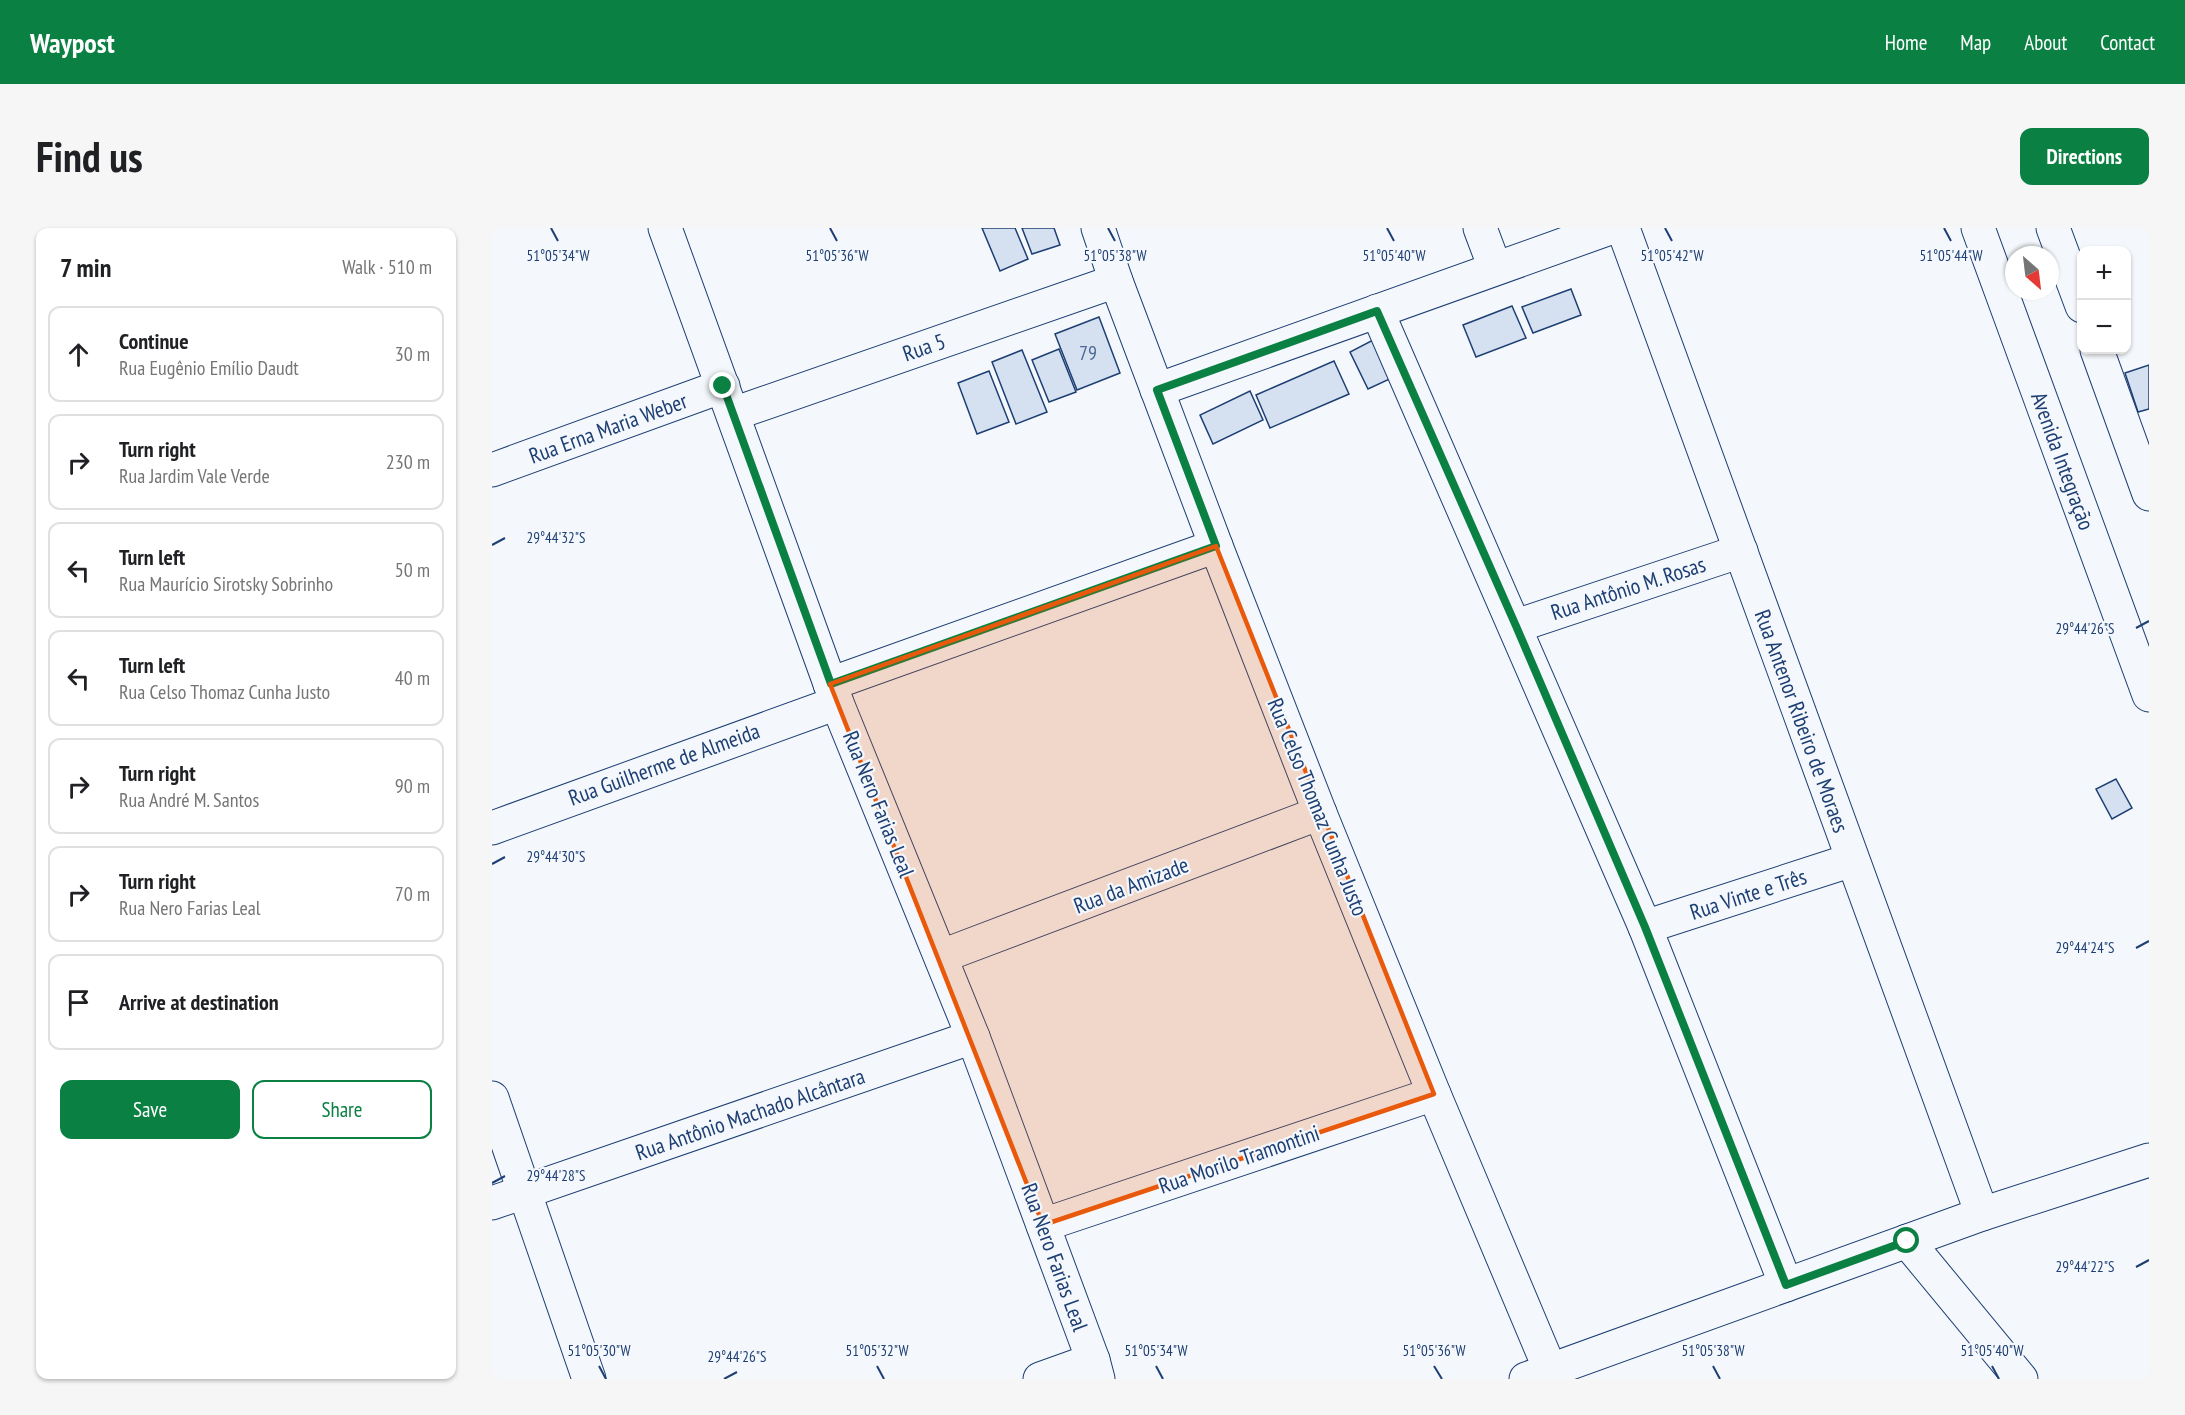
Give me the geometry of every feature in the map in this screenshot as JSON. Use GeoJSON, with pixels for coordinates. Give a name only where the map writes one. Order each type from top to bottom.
{"type":"FeatureCollection","features":[{"type":"Feature","properties":{"kind":"street","name":"Rua Nero Farias Leal"},"geometry":{"type":"LineString","coordinates":[[665,228],[834,693],[942,956],[1095,1369]]}},
{"type":"Feature","properties":{"kind":"street","name":"Rua Celso Thomaz Cunha Justo"},"geometry":{"type":"LineString","coordinates":[[1098,228],[1216,546],[1544,1376]]}},
{"type":"Feature","properties":{"kind":"street"},"geometry":{"type":"LineString","coordinates":[[1480,228],[1495,268]]}},
{"type":"Feature","properties":{"kind":"street"},"geometry":{"type":"LineString","coordinates":[[1157,390],[1610,228]]}},
{"type":"Feature","properties":{"kind":"street","name":"Rua Antenor Ribeiro de Moraes"},"geometry":{"type":"LineString","coordinates":[[1623,228],[1851,860],[1982,1214]]}},
{"type":"Feature","properties":{"kind":"street","name":"Avenida Integração"},"geometry":{"type":"LineString","coordinates":[[1978,228],[2149,694]]}},
{"type":"Feature","properties":{"kind":"street"},"geometry":{"type":"LineString","coordinates":[[2054,228],[2080,300]]}},
{"type":"Feature","properties":{"kind":"street","name":"Rua 5"},"geometry":{"type":"LineString","coordinates":[[728,400],[1116,280]]}},
{"type":"Feature","properties":{"kind":"street"},"geometry":{"type":"LineString","coordinates":[[1377,311],[1645,927],[1786,1285]]}},
{"type":"Feature","properties":{"kind":"street"},"geometry":{"type":"LineString","coordinates":[[2098,354],[2149,494]]}},
{"type":"Feature","properties":{"kind":"street","name":"Rua Erna Maria Weber"},"geometry":{"type":"LineString","coordinates":[[492,470],[728,400]]}},
{"type":"Feature","properties":{"kind":"street","name":"Rua Guilherme de Almeida"},"geometry":{"type":"LineString","coordinates":[[492,828],[1216,546]]}},
{"type":"Feature","properties":{"kind":"street","name":"Rua Antônio M. Rosas"},"geometry":{"type":"LineString","coordinates":[[1516,626],[1741,551]]}},
{"type":"Feature","properties":{"kind":"street","name":"Rua da Amizade"},"geometry":{"type":"LineString","coordinates":[[942,956],[1320,813]]}},
{"type":"Feature","properties":{"kind":"street","name":"Rua Vinte e Três"},"geometry":{"type":"LineString","coordinates":[[1645,927],[1851,860]]}},
{"type":"Feature","properties":{"kind":"street","name":"Rua Antônio Machado Alcântara"},"geometry":{"type":"LineString","coordinates":[[492,1203],[973,1037]]}},
{"type":"Feature","properties":{"kind":"street","name":"Rua Morilo Tramontini"},"geometry":{"type":"LineString","coordinates":[[1043,1225],[1434,1094]]}},
{"type":"Feature","properties":{"kind":"street"},"geometry":{"type":"LineString","coordinates":[[492,1098],[590,1379]]}},
{"type":"Feature","properties":{"kind":"street"},"geometry":{"type":"LineString","coordinates":[[1544,1376],[1982,1214],[2147,1159]]}},
{"type":"Feature","properties":{"kind":"street"},"geometry":{"type":"LineString","coordinates":[[1907,1241],[2021,1379]]}},
{"type":"Feature","properties":{"kind":"street"},"geometry":{"type":"LineString","coordinates":[[1040,1379],[1095,1369]]}},
{"type":"Feature","properties":{"kind":"highlighted area"},"geometry":{"type":"Polygon","coordinates":[[[1216,546],[1434,1094],[1043,1225],[830,684],[1216,546]]]}},
{"type":"Feature","properties":{"kind":"building"},"geometry":{"type":"Polygon","coordinates":[[[982,228],[1015,228],[1028,259],[1000,271],[982,228]]]}},
{"type":"Feature","properties":{"kind":"building"},"geometry":{"type":"Polygon","coordinates":[[[1022,228],[1054,228],[1060,245],[1032,254],[1022,228]]]}},
{"type":"Feature","properties":{"kind":"building"},"geometry":{"type":"Polygon","coordinates":[[[1571,289],[1581,315],[1533,333],[1522,307],[1571,289]]]}},
{"type":"Feature","properties":{"kind":"building"},"geometry":{"type":"Polygon","coordinates":[[[1512,306],[1526,338],[1476,357],[1463,325],[1512,306]]]}},
{"type":"Feature","properties":{"kind":"building"},"geometry":{"type":"Polygon","coordinates":[[[1099,317],[1120,373],[1077,390],[1055,334],[1099,317]]]}},
{"type":"Feature","properties":{"kind":"building"},"geometry":{"type":"Polygon","coordinates":[[[1375,339],[1394,377],[1368,389],[1350,352],[1375,339]]]}},
{"type":"Feature","properties":{"kind":"building"},"geometry":{"type":"Polygon","coordinates":[[[1059,349],[1076,392],[1049,402],[1032,360],[1059,349]]]}},
{"type":"Feature","properties":{"kind":"building"},"geometry":{"type":"Polygon","coordinates":[[[1022,350],[1047,412],[1016,424],[992,362],[1022,350]]]}},
{"type":"Feature","properties":{"kind":"building"},"geometry":{"type":"Polygon","coordinates":[[[1334,361],[1349,394],[1270,428],[1256,395],[1334,361]]]}},
{"type":"Feature","properties":{"kind":"building"},"geometry":{"type":"Polygon","coordinates":[[[2149,365],[2149,409],[2138,412],[2125,373],[2149,365]]]}},
{"type":"Feature","properties":{"kind":"building"},"geometry":{"type":"Polygon","coordinates":[[[989,371],[1009,422],[977,434],[958,383],[989,371]]]}},
{"type":"Feature","properties":{"kind":"building"},"geometry":{"type":"Polygon","coordinates":[[[1250,391],[1263,420],[1213,444],[1200,415],[1250,391]]]}},
{"type":"Feature","properties":{"kind":"building"},"geometry":{"type":"Polygon","coordinates":[[[2116,779],[2132,808],[2112,819],[2096,789],[2116,779]]]}},
{"type":"Feature","properties":{"kind":"route"},"geometry":{"type":"LineString","coordinates":[[723,386],[831,684],[1216,546],[1157,390],[1377,311],[1645,927],[1786,1285],[1907,1241]]}}]}
